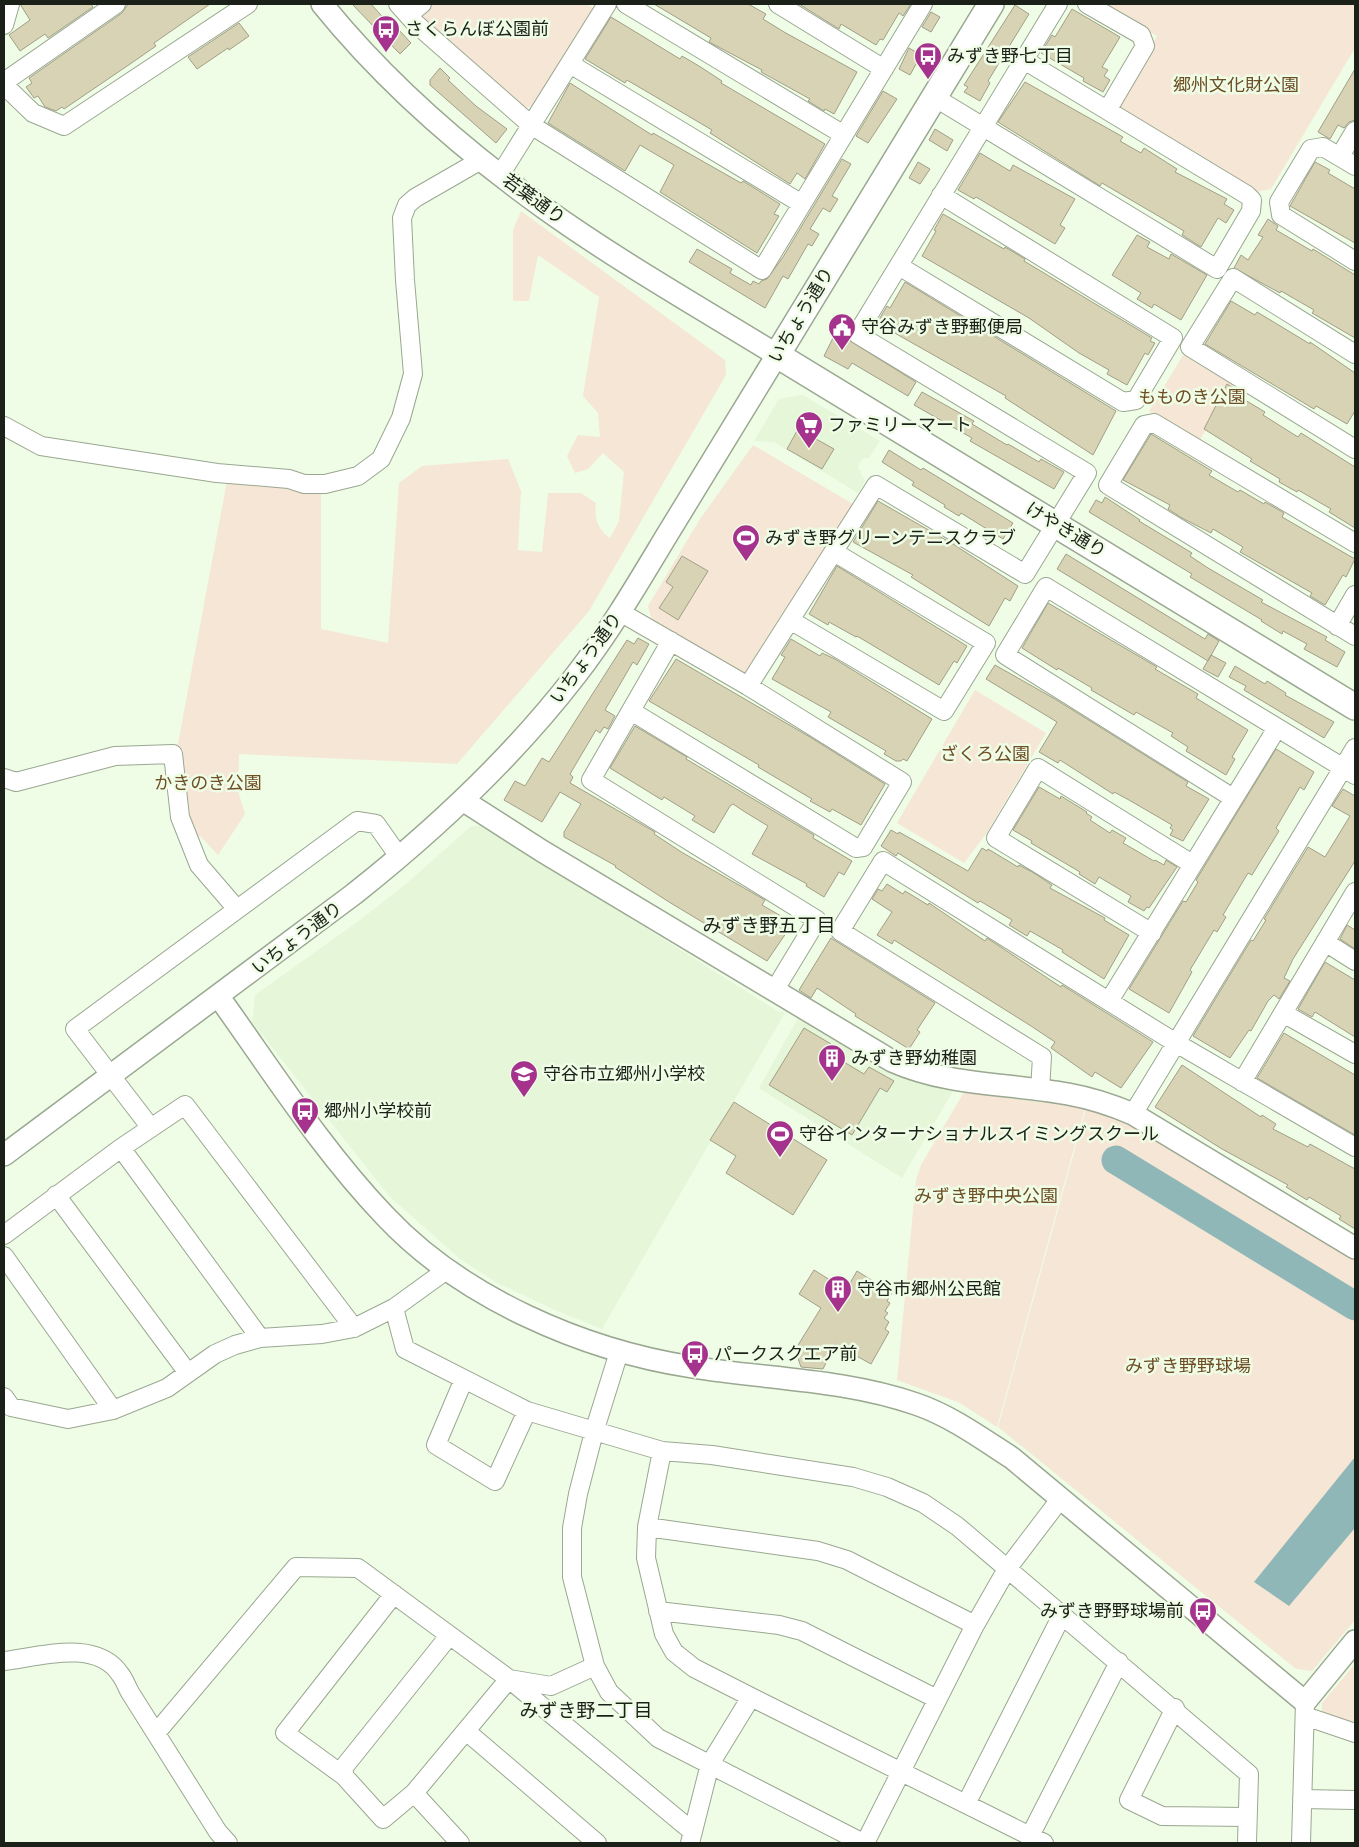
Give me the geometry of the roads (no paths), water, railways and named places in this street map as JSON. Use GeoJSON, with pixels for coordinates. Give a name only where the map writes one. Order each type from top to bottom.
{"type":"FeatureCollection","features":[{"type":"Feature","properties":{"kind":"main road","name":"いちょう通り"},"geometry":{"type":"LineString","coordinates":[[777,355],[991,4]]}},
{"type":"Feature","properties":{"kind":"main road","name":"けやき通り"},"geometry":{"type":"LineString","coordinates":[[777,355],[1355,707]]}},
{"type":"Feature","properties":{"kind":"street"},"geometry":{"type":"LineString","coordinates":[[4,25],[10,4]]}},
{"type":"Feature","properties":{"kind":"street"},"geometry":{"type":"LineString","coordinates":[[116,4],[4,84],[33,113],[64,126],[248,4]]}},
{"type":"Feature","properties":{"kind":"street","name":"若葉通り"},"geometry":{"type":"LineString","coordinates":[[322,4],[366,53],[415,102],[500,175],[599,245],[777,355]]}},
{"type":"Feature","properties":{"kind":"street"},"geometry":{"type":"LineString","coordinates":[[403,9],[422,4]]}},
{"type":"Feature","properties":{"kind":"street"},"geometry":{"type":"LineString","coordinates":[[500,175],[607,4]]}},
{"type":"Feature","properties":{"kind":"street"},"geometry":{"type":"LineString","coordinates":[[626,4],[844,135]]}},
{"type":"Feature","properties":{"kind":"street"},"geometry":{"type":"LineString","coordinates":[[778,4],[884,69]]}},
{"type":"Feature","properties":{"kind":"street"},"geometry":{"type":"LineString","coordinates":[[403,9],[531,125],[762,270],[923,4]]}},
{"type":"Feature","properties":{"kind":"street"},"geometry":{"type":"LineString","coordinates":[[748,686],[876,485],[1025,574],[1087,473],[857,334],[1058,4]]}},
{"type":"Feature","properties":{"kind":"street"},"geometry":{"type":"LineString","coordinates":[[1087,4],[1141,35],[1145,46],[1108,109]]}},
{"type":"Feature","properties":{"kind":"street"},"geometry":{"type":"LineString","coordinates":[[934,97],[982,128],[1217,269],[1251,211],[1252,200],[1247,195],[1108,109],[1024,60]]}},
{"type":"Feature","properties":{"kind":"street"},"geometry":{"type":"LineString","coordinates":[[570,64],[802,204]]}},
{"type":"Feature","properties":{"kind":"street"},"geometry":{"type":"LineString","coordinates":[[1340,156],[1355,131]]}},
{"type":"Feature","properties":{"kind":"street"},"geometry":{"type":"LineString","coordinates":[[1355,166],[1324,147],[1311,149],[1280,202],[1281,215],[1355,261]]}},
{"type":"Feature","properties":{"kind":"street"},"geometry":{"type":"LineString","coordinates":[[4,426],[41,446],[217,473],[289,480],[304,484],[325,484],[358,476],[381,459],[401,418],[413,374],[404,280],[402,218],[407,205],[415,198],[481,160]]}},
{"type":"Feature","properties":{"kind":"street"},"geometry":{"type":"LineString","coordinates":[[899,266],[1123,402],[1136,400],[1174,338],[941,195]]}},
{"type":"Feature","properties":{"kind":"street"},"geometry":{"type":"LineString","coordinates":[[1355,354],[1233,278],[1190,347],[1355,449]]}},
{"type":"Feature","properties":{"kind":"street","name":"いちょう通り"},"geometry":{"type":"LineString","coordinates":[[4,1155],[219,997],[400,858],[464,801],[528,734],[577,674],[620,612],[777,355]]}},
{"type":"Feature","properties":{"kind":"street"},"geometry":{"type":"LineString","coordinates":[[1355,543],[1154,423],[1144,425],[1108,485],[1355,636]]}},
{"type":"Feature","properties":{"kind":"street"},"geometry":{"type":"LineString","coordinates":[[790,620],[944,712],[986,643],[834,552]]}},
{"type":"Feature","properties":{"kind":"street"},"geometry":{"type":"LineString","coordinates":[[1233,798],[1005,655],[1046,587],[1349,771]]}},
{"type":"Feature","properties":{"kind":"street"},"geometry":{"type":"LineString","coordinates":[[1337,626],[1355,595]]}},
{"type":"Feature","properties":{"kind":"street"},"geometry":{"type":"LineString","coordinates":[[620,612],[748,686],[902,782],[863,847],[856,848],[631,711]]}},
{"type":"Feature","properties":{"kind":"street"},"geometry":{"type":"LineString","coordinates":[[672,641],[591,780],[817,920],[774,991]]}},
{"type":"Feature","properties":{"kind":"street"},"geometry":{"type":"LineString","coordinates":[[1109,1001],[1277,728]]}},
{"type":"Feature","properties":{"kind":"street"},"geometry":{"type":"LineString","coordinates":[[1133,1114],[1349,771],[1355,748]]}},
{"type":"Feature","properties":{"kind":"street"},"geometry":{"type":"LineString","coordinates":[[4,778],[16,782],[115,756],[173,754],[180,817],[196,857],[199,864],[236,908]]}},
{"type":"Feature","properties":{"kind":"street"},"geometry":{"type":"LineString","coordinates":[[1152,933],[996,838],[1038,768],[1192,864]]}},
{"type":"Feature","properties":{"kind":"street"},"geometry":{"type":"LineString","coordinates":[[464,801],[542,852],[869,1048],[917,1072],[964,1082],[1040,1090],[1088,1098],[1133,1114],[1355,1248]]}},
{"type":"Feature","properties":{"kind":"street"},"geometry":{"type":"LineString","coordinates":[[151,1128],[75,1029],[236,908],[357,821],[376,824],[400,858]]}},
{"type":"Feature","properties":{"kind":"street"},"geometry":{"type":"LineString","coordinates":[[1040,1090],[1042,1056],[840,931],[883,861],[1176,1043],[1355,1147]]}},
{"type":"Feature","properties":{"kind":"street"},"geometry":{"type":"LineString","coordinates":[[1242,1082],[1355,892]]}},
{"type":"Feature","properties":{"kind":"street"},"geometry":{"type":"LineString","coordinates":[[1325,942],[1355,961]]}},
{"type":"Feature","properties":{"kind":"street"},"geometry":{"type":"LineString","coordinates":[[219,997],[319,1136],[353,1179],[386,1217],[448,1269],[511,1307],[589,1343],[619,1352],[693,1367],[842,1387],[889,1396],[918,1405],[972,1430],[1012,1458],[1061,1498],[1305,1709],[1355,1733]]}},
{"type":"Feature","properties":{"kind":"street"},"geometry":{"type":"LineString","coordinates":[[1284,1013],[1355,1054]]}},
{"type":"Feature","properties":{"kind":"street"},"geometry":{"type":"LineString","coordinates":[[4,1235],[121,1148],[185,1105],[354,1328]]}},
{"type":"Feature","properties":{"kind":"street"},"geometry":{"type":"LineString","coordinates":[[121,1148],[260,1338]]}},
{"type":"Feature","properties":{"kind":"street"},"geometry":{"type":"LineString","coordinates":[[56,1195],[188,1373]]}},
{"type":"Feature","properties":{"kind":"street"},"geometry":{"type":"LineString","coordinates":[[4,1256],[113,1410]]}},
{"type":"Feature","properties":{"kind":"street"},"geometry":{"type":"LineString","coordinates":[[4,1397],[11,1407],[68,1420],[113,1410],[167,1388],[235,1345],[260,1338],[322,1334],[354,1328],[394,1308],[448,1269]]}},
{"type":"Feature","properties":{"kind":"street"},"geometry":{"type":"LineString","coordinates":[[394,1308],[405,1349],[527,1410],[594,1432],[662,1451],[712,1455],[834,1474],[886,1487],[923,1503],[957,1526],[1174,1708],[1249,1774],[1247,1843]]}},
{"type":"Feature","properties":{"kind":"street"},"geometry":{"type":"LineString","coordinates":[[619,1352],[594,1432],[578,1494],[572,1528],[572,1577],[595,1666],[609,1692],[658,1738],[710,1764],[840,1838],[864,1843],[975,1626],[1007,1569],[1061,1498]]}},
{"type":"Feature","properties":{"kind":"street"},"geometry":{"type":"LineString","coordinates":[[464,1379],[436,1445],[495,1481],[527,1410]]}},
{"type":"Feature","properties":{"kind":"street"},"geometry":{"type":"LineString","coordinates":[[662,1451],[647,1526],[646,1558],[664,1634],[674,1652],[694,1668],[1037,1840],[1118,1662]]}},
{"type":"Feature","properties":{"kind":"street"},"geometry":{"type":"LineString","coordinates":[[647,1526],[818,1550],[846,1560],[975,1626]]}},
{"type":"Feature","properties":{"kind":"street"},"geometry":{"type":"LineString","coordinates":[[156,1732],[296,1567],[358,1568],[509,1679],[692,1838],[710,1764],[751,1697]]}},
{"type":"Feature","properties":{"kind":"street"},"geometry":{"type":"LineString","coordinates":[[394,1594],[286,1733],[344,1776],[383,1819],[414,1793],[509,1679]]}},
{"type":"Feature","properties":{"kind":"street"},"geometry":{"type":"LineString","coordinates":[[658,1611],[779,1625],[802,1631],[937,1699]]}},
{"type":"Feature","properties":{"kind":"street"},"geometry":{"type":"LineString","coordinates":[[966,1804],[1062,1615]]}},
{"type":"Feature","properties":{"kind":"street"},"geometry":{"type":"LineString","coordinates":[[344,1776],[344,1767],[449,1636]]}},
{"type":"Feature","properties":{"kind":"street"},"geometry":{"type":"LineString","coordinates":[[1301,1843],[1305,1709],[1355,1641]]}},
{"type":"Feature","properties":{"kind":"street"},"geometry":{"type":"LineString","coordinates":[[4,1661],[71,1652],[90,1654],[105,1661],[120,1672],[131,1694],[218,1832],[228,1843]]}},
{"type":"Feature","properties":{"kind":"street"},"geometry":{"type":"LineString","coordinates":[[509,1679],[551,1686],[595,1666]]}},
{"type":"Feature","properties":{"kind":"street"},"geometry":{"type":"LineString","coordinates":[[1174,1708],[1129,1800],[1162,1816],[1247,1817]]}},
{"type":"Feature","properties":{"kind":"street"},"geometry":{"type":"LineString","coordinates":[[466,1731],[597,1843]]}},
{"type":"Feature","properties":{"kind":"street"},"geometry":{"type":"LineString","coordinates":[[414,1793],[460,1843]]}},
{"type":"Feature","properties":{"kind":"street"},"geometry":{"type":"LineString","coordinates":[[1302,1799],[1355,1800]]}},
{"type":"Feature","properties":{"kind":"water"},"geometry":{"type":"Polygon","coordinates":[[[1355,1457],[1355,1528],[1289,1606],[1254,1582],[1355,1457]]]}},
{"type":"Feature","properties":{"kind":"waterway"},"geometry":{"type":"LineString","coordinates":[[1116,1160],[1355,1306]]}},
{"type":"Feature","properties":{"kind":"place","name":"さくらんぼ公園前"},"geometry":{"type":"Point","coordinates":[386,53]}},
{"type":"Feature","properties":{"kind":"place","name":"みずき野七丁目"},"geometry":{"type":"Point","coordinates":[928,80]}},
{"type":"Feature","properties":{"kind":"place","name":"守谷みずき野郵便局"},"geometry":{"type":"Point","coordinates":[842,351]}},
{"type":"Feature","properties":{"kind":"place","name":"ファミリーマート"},"geometry":{"type":"Point","coordinates":[809,449]}},
{"type":"Feature","properties":{"kind":"place","name":"みずき野グリーンテニスクラブ"},"geometry":{"type":"Point","coordinates":[746,562]}},
{"type":"Feature","properties":{"kind":"place","name":"みずき野幼稚園"},"geometry":{"type":"Point","coordinates":[832,1082]}},
{"type":"Feature","properties":{"kind":"place","name":"守谷市立郷州小学校"},"geometry":{"type":"Point","coordinates":[524,1098]}},
{"type":"Feature","properties":{"kind":"place","name":"郷州小学校前"},"geometry":{"type":"Point","coordinates":[305,1135]}},
{"type":"Feature","properties":{"kind":"place","name":"守谷インターナショナルスイミングスクール"},"geometry":{"type":"Point","coordinates":[780,1158]}},
{"type":"Feature","properties":{"kind":"place","name":"守谷市郷州公民館"},"geometry":{"type":"Point","coordinates":[838,1313]}},
{"type":"Feature","properties":{"kind":"place","name":"パークスクエア前"},"geometry":{"type":"Point","coordinates":[695,1378]}},
{"type":"Feature","properties":{"kind":"place","name":"みずき野野球場前"},"geometry":{"type":"Point","coordinates":[1203,1635]}},
{"type":"Feature","properties":{"kind":"district","name":"みずき野五丁目"},"geometry":{"type":"Point","coordinates":[769,925]}},
{"type":"Feature","properties":{"kind":"district","name":"みずき野二丁目"},"geometry":{"type":"Point","coordinates":[586,1710]}},
{"type":"Feature","properties":{"kind":"park label","name":"郷州文化財公園"},"geometry":{"type":"Point","coordinates":[1236,85]}},
{"type":"Feature","properties":{"kind":"park label","name":"もものき公園"},"geometry":{"type":"Point","coordinates":[1192,397]}},
{"type":"Feature","properties":{"kind":"park label","name":"ざくろ公園"},"geometry":{"type":"Point","coordinates":[985,754]}},
{"type":"Feature","properties":{"kind":"park label","name":"かきのき公園"},"geometry":{"type":"Point","coordinates":[208,783]}},
{"type":"Feature","properties":{"kind":"park label","name":"みずき野中央公園"},"geometry":{"type":"Point","coordinates":[986,1196]}},
{"type":"Feature","properties":{"kind":"park label","name":"みずき野野球場"},"geometry":{"type":"Point","coordinates":[1188,1366]}}]}
